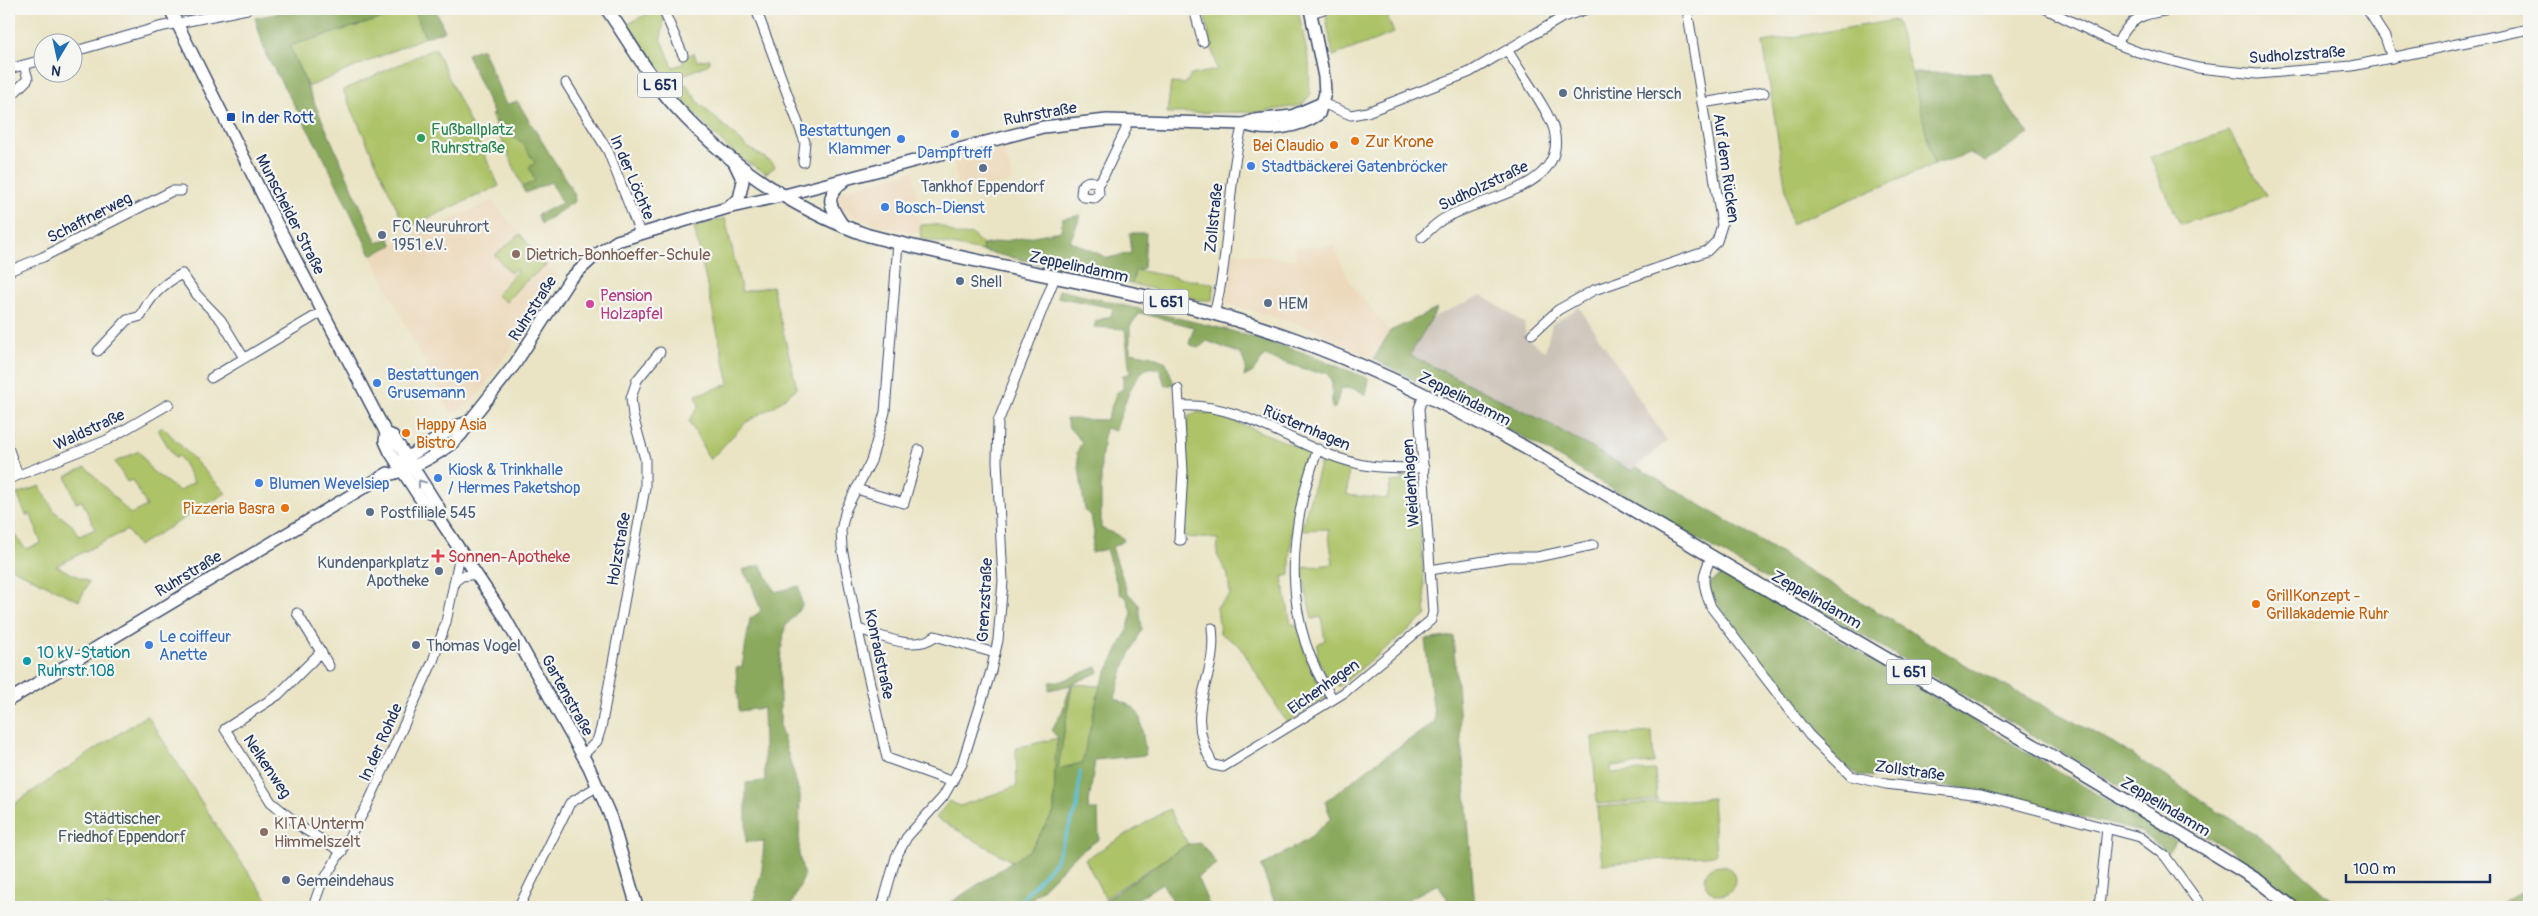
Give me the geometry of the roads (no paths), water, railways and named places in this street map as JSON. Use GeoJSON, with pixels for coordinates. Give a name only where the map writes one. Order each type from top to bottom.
{"type":"FeatureCollection","features":[{"type":"Feature","properties":{"kind":"main road","name":"Zeppelindamm"},"geometry":{"type":"LineString","coordinates":[[607,9],[674,105],[733,160],[781,196],[844,227],[898,243],[1214,314],[1296,340],[1354,363],[1424,395],[1517,443],[1712,556],[2192,840],[2257,880],[2292,907]]}},
{"type":"Feature","properties":{"kind":"street","name":"Munscheider Straße"},"geometry":{"type":"LineString","coordinates":[[170,9],[322,312],[386,433],[385,441],[404,466]]}},
{"type":"Feature","properties":{"kind":"street"},"geometry":{"type":"LineString","coordinates":[[82,49],[177,24],[247,9]]}},
{"type":"Feature","properties":{"kind":"street"},"geometry":{"type":"LineString","coordinates":[[663,9],[683,55]]}},
{"type":"Feature","properties":{"kind":"street"},"geometry":{"type":"LineString","coordinates":[[756,9],[805,142],[803,162]]}},
{"type":"Feature","properties":{"kind":"street"},"geometry":{"type":"LineString","coordinates":[[1194,9],[1203,42]]}},
{"type":"Feature","properties":{"kind":"street"},"geometry":{"type":"LineString","coordinates":[[1324,9],[1311,11],[1324,78],[1325,93],[1322,103],[1342,113],[1358,114],[1470,72],[1563,17],[1586,9]]}},
{"type":"Feature","properties":{"kind":"street","name":"Auf dem Rücken"},"geometry":{"type":"LineString","coordinates":[[1532,334],[1558,310],[1594,290],[1707,251],[1715,245],[1720,237],[1722,225],[1686,9]]}},
{"type":"Feature","properties":{"kind":"street","name":"Sudholzstraße"},"geometry":{"type":"LineString","coordinates":[[2046,9],[2117,44],[2198,68],[2257,74],[2320,70],[2392,58],[2529,30]]}},
{"type":"Feature","properties":{"kind":"street"},"geometry":{"type":"LineString","coordinates":[[2117,44],[2133,20],[2144,14],[2177,9]]}},
{"type":"Feature","properties":{"kind":"street"},"geometry":{"type":"LineString","coordinates":[[2367,9],[2385,37],[2392,58]]}},
{"type":"Feature","properties":{"kind":"street","name":"Sudholzstraße"},"geometry":{"type":"LineString","coordinates":[[1422,237],[1440,221],[1530,182],[1549,165],[1555,149],[1553,129],[1508,51]]}},
{"type":"Feature","properties":{"kind":"street"},"geometry":{"type":"LineString","coordinates":[[9,69],[32,63]]}},
{"type":"Feature","properties":{"kind":"street"},"geometry":{"type":"LineString","coordinates":[[9,98],[28,80],[24,65]]}},
{"type":"Feature","properties":{"kind":"street","name":"In der Löchte"},"geometry":{"type":"LineString","coordinates":[[566,83],[608,151],[640,233]]}},
{"type":"Feature","properties":{"kind":"street"},"geometry":{"type":"LineString","coordinates":[[1702,103],[1764,93]]}},
{"type":"Feature","properties":{"kind":"street","name":"Ruhrstraße"},"geometry":{"type":"LineString","coordinates":[[9,700],[384,476],[466,430],[469,422],[515,364],[557,297],[579,269],[610,246],[640,233],[727,208],[781,196],[1027,130],[1082,122],[1126,120],[1243,124],[1254,128],[1298,124],[1319,114],[1322,103]]}},
{"type":"Feature","properties":{"kind":"street"},"geometry":{"type":"LineString","coordinates":[[1098,184],[1126,129],[1126,120]]}},
{"type":"Feature","properties":{"kind":"street","name":"Zollstraße"},"geometry":{"type":"LineString","coordinates":[[1214,314],[1221,283],[1235,157],[1243,124]]}},
{"type":"Feature","properties":{"kind":"street"},"geometry":{"type":"LineString","coordinates":[[727,208],[739,199],[742,190],[743,181],[733,160]]}},
{"type":"Feature","properties":{"kind":"street"},"geometry":{"type":"LineString","coordinates":[[844,227],[831,209],[830,196],[834,188],[847,178]]}},
{"type":"Feature","properties":{"kind":"street","name":"Schaffnerweg"},"geometry":{"type":"LineString","coordinates":[[9,272],[43,257],[172,191],[182,191]]}},
{"type":"Feature","properties":{"kind":"street","name":"Konradstraße"},"geometry":{"type":"LineString","coordinates":[[898,243],[885,412],[871,461],[846,509],[840,530],[858,629],[887,758],[954,782]]}},
{"type":"Feature","properties":{"kind":"street"},"geometry":{"type":"LineString","coordinates":[[98,351],[127,320],[141,316],[147,302],[172,279],[182,274],[197,295],[221,320],[244,358]]}},
{"type":"Feature","properties":{"kind":"street","name":"Grenzstraße"},"geometry":{"type":"LineString","coordinates":[[882,907],[896,857],[907,837],[954,782],[973,731],[995,653],[1003,581],[997,461],[998,422],[1055,277]]}},
{"type":"Feature","properties":{"kind":"street"},"geometry":{"type":"LineString","coordinates":[[211,378],[322,312]]}},
{"type":"Feature","properties":{"kind":"street","name":"Holzstraße"},"geometry":{"type":"LineString","coordinates":[[583,755],[587,754],[597,741],[601,728],[645,488],[645,459],[631,410],[632,393],[646,367],[660,352]]}},
{"type":"Feature","properties":{"kind":"street"},"geometry":{"type":"LineString","coordinates":[[1178,389],[1181,406],[1183,471],[1179,540],[1181,540]]}},
{"type":"Feature","properties":{"kind":"street","name":"Weidenhagen"},"geometry":{"type":"LineString","coordinates":[[1424,395],[1420,408],[1432,618]]}},
{"type":"Feature","properties":{"kind":"street","name":"Waldstraße"},"geometry":{"type":"LineString","coordinates":[[9,479],[107,440],[170,404]]}},
{"type":"Feature","properties":{"kind":"street","name":"Rüsternhagen"},"geometry":{"type":"LineString","coordinates":[[1181,406],[1201,405],[1226,411],[1259,422],[1353,463],[1367,466],[1424,468]]}},
{"type":"Feature","properties":{"kind":"street"},"geometry":{"type":"LineString","coordinates":[[1318,449],[1296,524],[1293,567],[1303,631],[1312,661],[1333,699]]}},
{"type":"Feature","properties":{"kind":"street"},"geometry":{"type":"LineString","coordinates":[[9,450],[18,475]]}},
{"type":"Feature","properties":{"kind":"street"},"geometry":{"type":"LineString","coordinates":[[856,489],[904,503],[918,450]]}},
{"type":"Feature","properties":{"kind":"street","name":"Gartenstraße"},"geometry":{"type":"LineString","coordinates":[[404,466],[439,508],[438,515],[504,616],[583,755],[611,818],[637,907]]}},
{"type":"Feature","properties":{"kind":"street"},"geometry":{"type":"LineString","coordinates":[[1430,570],[1509,557],[1536,557],[1593,545]]}},
{"type":"Feature","properties":{"kind":"street","name":"In der Rohde"},"geometry":{"type":"LineString","coordinates":[[313,907],[320,887],[366,808],[433,661],[446,622],[461,550]]}},
{"type":"Feature","properties":{"kind":"street","name":"Zollstraße"},"geometry":{"type":"LineString","coordinates":[[1712,556],[1703,573],[1704,587],[1711,608],[1809,735],[1851,776],[1886,784],[1981,795],[2140,837],[2158,849],[2202,907]]}},
{"type":"Feature","properties":{"kind":"street"},"geometry":{"type":"LineString","coordinates":[[455,581],[462,576],[477,574]]}},
{"type":"Feature","properties":{"kind":"street"},"geometry":{"type":"LineString","coordinates":[[297,612],[329,666]]}},
{"type":"Feature","properties":{"kind":"street","name":"Eichenhagen"},"geometry":{"type":"LineString","coordinates":[[1212,628],[1212,652],[1200,699],[1199,727],[1202,741],[1213,765],[1223,767],[1333,699],[1414,636],[1432,618]]}},
{"type":"Feature","properties":{"kind":"street"},"geometry":{"type":"LineString","coordinates":[[858,629],[910,644],[927,642],[935,636],[995,653]]}},
{"type":"Feature","properties":{"kind":"street","name":"Nelkenweg"},"geometry":{"type":"LineString","coordinates":[[321,652],[278,696],[225,729],[271,802],[304,829],[342,852]]}},
{"type":"Feature","properties":{"kind":"street"},"geometry":{"type":"LineString","coordinates":[[519,907],[570,803],[598,786]]}},
{"type":"Feature","properties":{"kind":"street"},"geometry":{"type":"LineString","coordinates":[[2099,907],[2107,828]]}},
{"type":"Feature","properties":{"kind":"waterway"},"geometry":{"type":"LineString","coordinates":[[1015,907],[1055,862],[1077,808],[1080,772]]}},
{"type":"Feature","properties":{"kind":"place","name":"Christine Hersch"},"geometry":{"type":"Point","coordinates":[1563,93]}},
{"type":"Feature","properties":{"kind":"place","name":"In der Rott"},"geometry":{"type":"Point","coordinates":[231,117]}},
{"type":"Feature","properties":{"kind":"place","name":"Dampftreff"},"geometry":{"type":"Point","coordinates":[955,134]}},
{"type":"Feature","properties":{"kind":"place","name":"Fußballplatz Ruhrstraße"},"geometry":{"type":"Point","coordinates":[421,138]}},
{"type":"Feature","properties":{"kind":"place","name":"Bestattungen Klammer"},"geometry":{"type":"Point","coordinates":[901,139]}},
{"type":"Feature","properties":{"kind":"place","name":"Zur Krone"},"geometry":{"type":"Point","coordinates":[1355,141]}},
{"type":"Feature","properties":{"kind":"place","name":"Bei Claudio"},"geometry":{"type":"Point","coordinates":[1334,145]}},
{"type":"Feature","properties":{"kind":"place","name":"Stadtbäckerei Gatenbröcker"},"geometry":{"type":"Point","coordinates":[1251,166]}},
{"type":"Feature","properties":{"kind":"place","name":"Tankhof Eppendorf"},"geometry":{"type":"Point","coordinates":[983,168]}},
{"type":"Feature","properties":{"kind":"place","name":"Bosch-Dienst"},"geometry":{"type":"Point","coordinates":[885,207]}},
{"type":"Feature","properties":{"kind":"place","name":"FC Neuruhrort 1951 e.V."},"geometry":{"type":"Point","coordinates":[382,235]}},
{"type":"Feature","properties":{"kind":"place","name":"Dietrich-Bonhoeffer-Schule"},"geometry":{"type":"Point","coordinates":[516,254]}},
{"type":"Feature","properties":{"kind":"place","name":"Shell"},"geometry":{"type":"Point","coordinates":[960,281]}},
{"type":"Feature","properties":{"kind":"place","name":"HEM"},"geometry":{"type":"Point","coordinates":[1268,303]}},
{"type":"Feature","properties":{"kind":"place","name":"Pension Holzapfel"},"geometry":{"type":"Point","coordinates":[590,304]}},
{"type":"Feature","properties":{"kind":"place","name":"Bestattungen Grusemann"},"geometry":{"type":"Point","coordinates":[377,383]}},
{"type":"Feature","properties":{"kind":"place","name":"Happy Asia Bistro"},"geometry":{"type":"Point","coordinates":[406,433]}},
{"type":"Feature","properties":{"kind":"place","name":"Kiosk & Trinkhalle / Hermes Paketshop"},"geometry":{"type":"Point","coordinates":[438,478]}},
{"type":"Feature","properties":{"kind":"place","name":"Blumen Wevelsiep"},"geometry":{"type":"Point","coordinates":[259,483]}},
{"type":"Feature","properties":{"kind":"place","name":"Pizzeria Basra"},"geometry":{"type":"Point","coordinates":[285,508]}},
{"type":"Feature","properties":{"kind":"place","name":"Postfiliale 545"},"geometry":{"type":"Point","coordinates":[370,512]}},
{"type":"Feature","properties":{"kind":"place","name":"Sonnen-Apotheke"},"geometry":{"type":"Point","coordinates":[438,556]}},
{"type":"Feature","properties":{"kind":"place","name":"Kundenparkplatz Apotheke"},"geometry":{"type":"Point","coordinates":[439,571]}},
{"type":"Feature","properties":{"kind":"place","name":"GrillKonzept - Grillakademie Ruhr"},"geometry":{"type":"Point","coordinates":[2256,604]}},
{"type":"Feature","properties":{"kind":"place","name":"Le coiffeur Anette"},"geometry":{"type":"Point","coordinates":[149,645]}},
{"type":"Feature","properties":{"kind":"place","name":"Thomas Vogel"},"geometry":{"type":"Point","coordinates":[416,645]}},
{"type":"Feature","properties":{"kind":"place","name":"10 kV-Station Ruhrstr.108"},"geometry":{"type":"Point","coordinates":[27,661]}},
{"type":"Feature","properties":{"kind":"place","name":"KITA Unterm Himmelszelt"},"geometry":{"type":"Point","coordinates":[264,832]}},
{"type":"Feature","properties":{"kind":"place","name":"Gemeindehaus"},"geometry":{"type":"Point","coordinates":[286,880]}},
{"type":"Feature","properties":{"kind":"park label","name":"Städtischer Friedhof Eppendorf"},"geometry":{"type":"Point","coordinates":[122,827]}}]}
